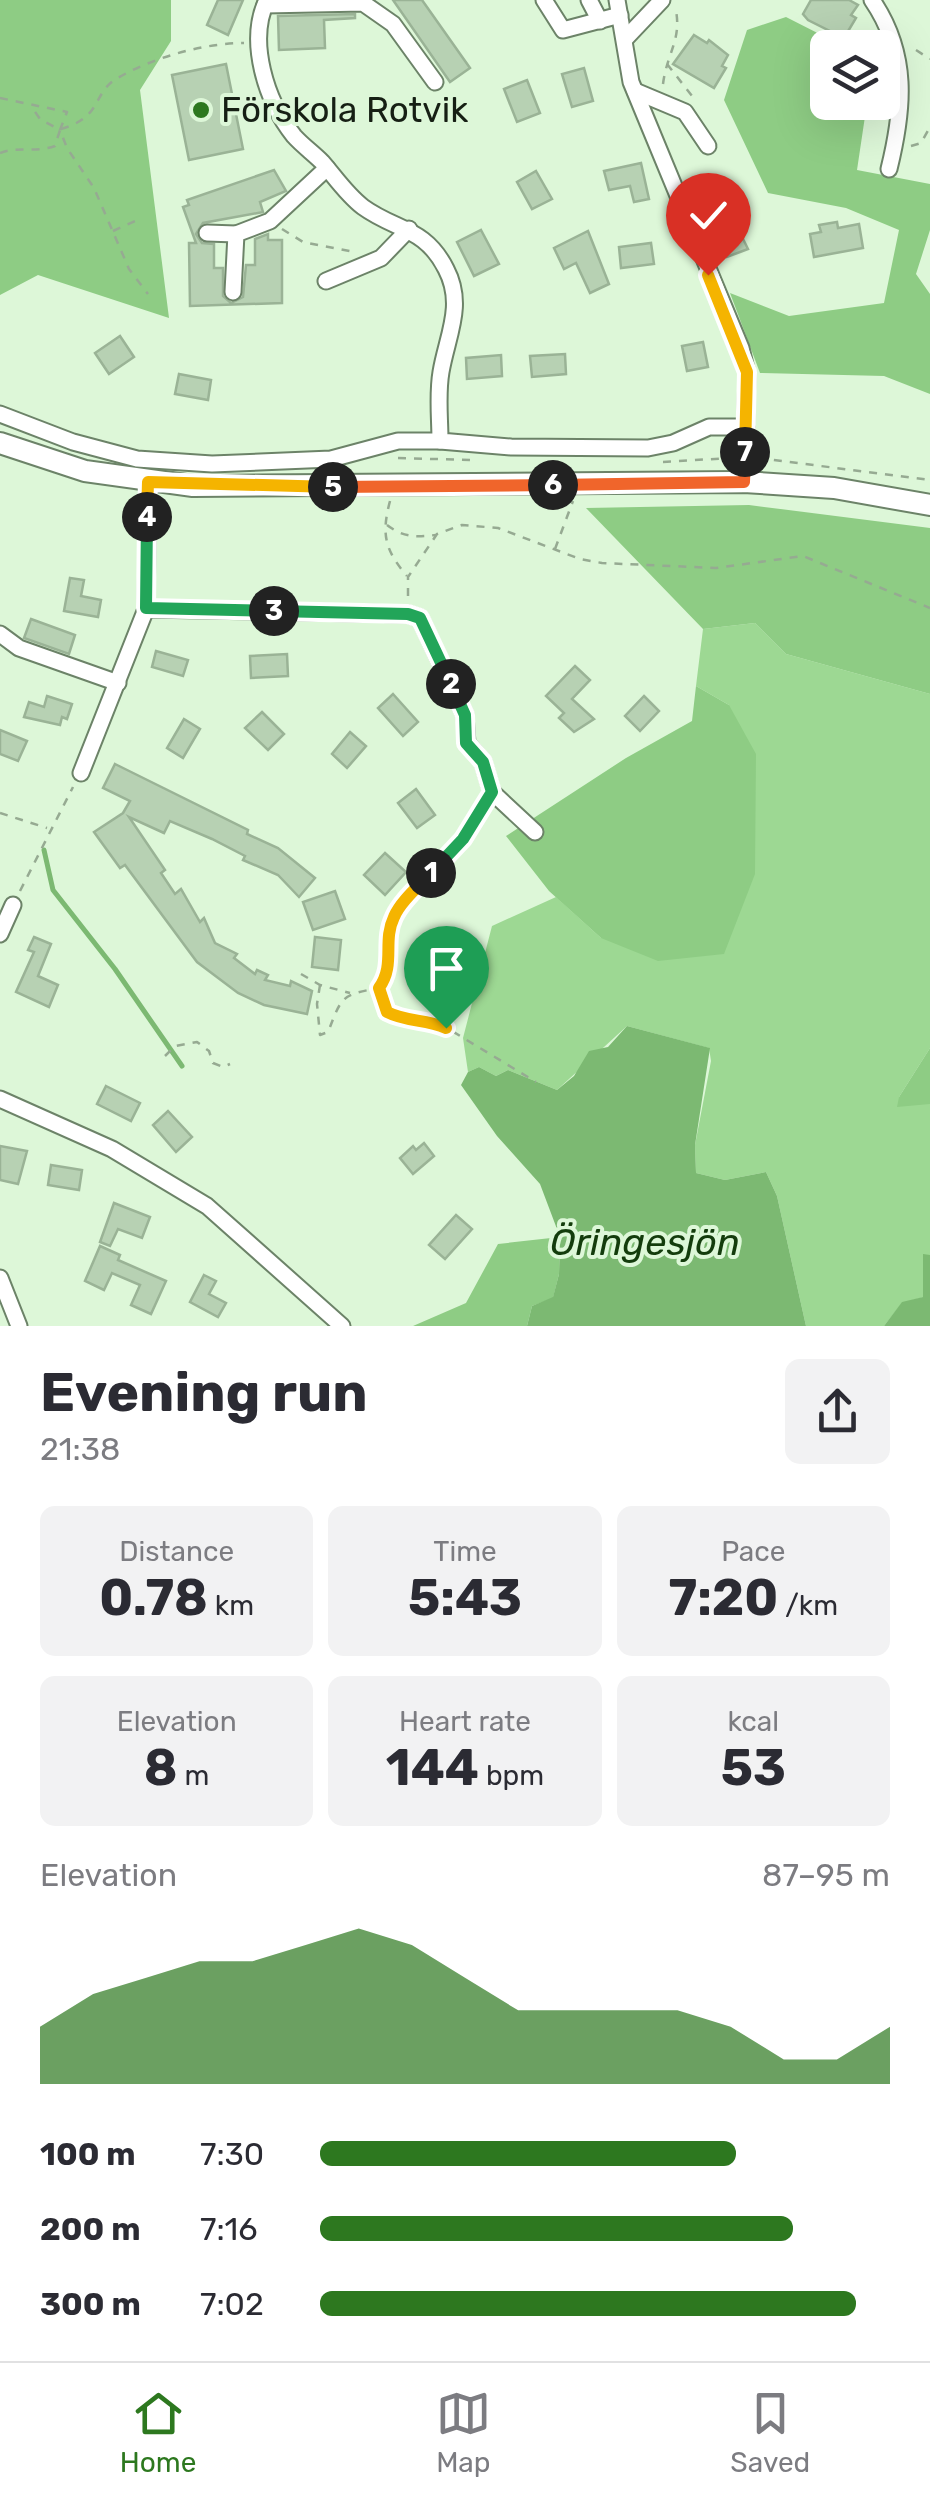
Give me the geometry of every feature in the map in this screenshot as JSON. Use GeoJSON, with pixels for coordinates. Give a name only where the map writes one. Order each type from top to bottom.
{"type":"FeatureCollection","features":[{"type":"Feature","properties":{"kind":"main road"},"geometry":{"type":"LineString","coordinates":[[0,442],[86,471],[193,486],[744,482],[834,488],[930,504]]}},
{"type":"Feature","properties":{"kind":"street"},"geometry":{"type":"LineString","coordinates":[[544,0],[563,30],[600,20],[619,8],[635,91],[747,372],[744,482]]}},
{"type":"Feature","properties":{"kind":"street"},"geometry":{"type":"LineString","coordinates":[[588,0],[600,20]]}},
{"type":"Feature","properties":{"kind":"street"},"geometry":{"type":"LineString","coordinates":[[626,38],[662,0]]}},
{"type":"Feature","properties":{"kind":"street"},"geometry":{"type":"LineString","coordinates":[[872,0],[897,46],[900,67],[900,124],[888,168]]}},
{"type":"Feature","properties":{"kind":"street"},"geometry":{"type":"LineString","coordinates":[[435,82],[393,24],[363,3],[264,7],[258,43],[277,109],[294,135],[364,207],[409,229],[435,249],[454,288],[454,326],[440,382],[440,441]]}},
{"type":"Feature","properties":{"kind":"street"},"geometry":{"type":"LineString","coordinates":[[635,91],[685,112],[708,146]]}},
{"type":"Feature","properties":{"kind":"street"},"geometry":{"type":"LineString","coordinates":[[207,233],[236,234],[270,221],[327,168]]}},
{"type":"Feature","properties":{"kind":"street"},"geometry":{"type":"LineString","coordinates":[[326,281],[381,258],[409,229]]}},
{"type":"Feature","properties":{"kind":"street"},"geometry":{"type":"LineString","coordinates":[[234,292],[236,234]]}},
{"type":"Feature","properties":{"kind":"street"},"geometry":{"type":"LineString","coordinates":[[0,414],[73,442],[137,459],[212,464],[331,458],[398,441],[648,448],[674,443],[709,427],[746,427]]}},
{"type":"Feature","properties":{"kind":"street"},"geometry":{"type":"LineString","coordinates":[[81,773],[146,608],[148,482]]}},
{"type":"Feature","properties":{"kind":"street"},"geometry":{"type":"LineString","coordinates":[[146,608],[408,614],[420,618],[465,715],[466,743],[483,762],[492,792],[535,832]]}},
{"type":"Feature","properties":{"kind":"street"},"geometry":{"type":"LineString","coordinates":[[0,634],[18,648],[118,683]]}},
{"type":"Feature","properties":{"kind":"street"},"geometry":{"type":"LineString","coordinates":[[0,934],[13,906]]}},
{"type":"Feature","properties":{"kind":"street"},"geometry":{"type":"LineString","coordinates":[[0,1099],[112,1148],[208,1206],[342,1326]]}},
{"type":"Feature","properties":{"kind":"street"},"geometry":{"type":"LineString","coordinates":[[0,1278],[18,1326]]}},
{"type":"Feature","properties":{"kind":"path"},"geometry":{"type":"LineString","coordinates":[[662,101],[666,64],[680,28],[670,0]]}},
{"type":"Feature","properties":{"kind":"path"},"geometry":{"type":"LineString","coordinates":[[60,130],[82,123],[113,80],[200,50],[258,43]]}},
{"type":"Feature","properties":{"kind":"path"},"geometry":{"type":"LineString","coordinates":[[916,50],[930,59]]}},
{"type":"Feature","properties":{"kind":"path"},"geometry":{"type":"LineString","coordinates":[[666,64],[695,98],[704,120],[696,124]]}},
{"type":"Feature","properties":{"kind":"path"},"geometry":{"type":"LineString","coordinates":[[0,98],[67,112],[56,146],[37,152],[0,153]]}},
{"type":"Feature","properties":{"kind":"path"},"geometry":{"type":"LineString","coordinates":[[32,106],[40,119],[60,130],[66,148],[94,188],[129,269],[148,294]]}},
{"type":"Feature","properties":{"kind":"path"},"geometry":{"type":"LineString","coordinates":[[904,145],[921,143],[930,127]]}},
{"type":"Feature","properties":{"kind":"path"},"geometry":{"type":"LineString","coordinates":[[111,231],[142,218]]}},
{"type":"Feature","properties":{"kind":"path"},"geometry":{"type":"LineString","coordinates":[[270,221],[303,242],[351,250],[362,266]]}},
{"type":"Feature","properties":{"kind":"path"},"geometry":{"type":"LineString","coordinates":[[690,462],[744,457],[930,480]]}},
{"type":"Feature","properties":{"kind":"path"},"geometry":{"type":"LineString","coordinates":[[554,549],[572,500]]}},
{"type":"Feature","properties":{"kind":"path"},"geometry":{"type":"LineString","coordinates":[[390,502],[386,524],[388,554],[408,577]]}},
{"type":"Feature","properties":{"kind":"path"},"geometry":{"type":"LineString","coordinates":[[386,524],[398,534],[414,538],[462,524],[498,528],[602,563],[716,568],[803,556],[930,608]]}},
{"type":"Feature","properties":{"kind":"path"},"geometry":{"type":"LineString","coordinates":[[408,614],[408,577],[437,534]]}},
{"type":"Feature","properties":{"kind":"path"},"geometry":{"type":"LineString","coordinates":[[13,906],[48,828],[81,773]]}},
{"type":"Feature","properties":{"kind":"path"},"geometry":{"type":"LineString","coordinates":[[301,974],[320,985],[351,993],[379,988],[389,974],[388,943],[394,917],[463,839],[492,792]]}},
{"type":"Feature","properties":{"kind":"path"},"geometry":{"type":"LineString","coordinates":[[0,813],[48,828]]}},
{"type":"Feature","properties":{"kind":"path"},"geometry":{"type":"LineString","coordinates":[[320,985],[316,1004],[320,1035],[328,1032],[336,1004],[351,993]]}},
{"type":"Feature","properties":{"kind":"path"},"geometry":{"type":"LineString","coordinates":[[379,988],[387,1012],[405,1021],[442,1025],[536,1082]]}},
{"type":"Feature","properties":{"kind":"path"},"geometry":{"type":"LineString","coordinates":[[165,1056],[175,1046],[198,1042],[209,1052],[212,1063],[223,1067],[230,1064]]}},
{"type":"Feature","properties":{"kind":"shaded area"},"geometry":{"type":"Polygon","coordinates":[[[0,0],[171,0],[171,41],[140,90],[169,318],[38,275],[0,295],[0,0]]]}},
{"type":"Feature","properties":{"kind":"shaded area"},"geometry":{"type":"Polygon","coordinates":[[[786,17],[812,30],[810,120],[864,120],[857,170],[930,184],[930,230],[916,274],[930,294],[930,394],[884,376],[760,373],[730,293],[789,316],[884,303],[899,230],[846,208],[768,193],[724,100],[747,30],[786,17]]]}},
{"type":"Feature","properties":{"kind":"shaded area"},"geometry":{"type":"Polygon","coordinates":[[[749,505],[930,528],[930,694],[786,654],[755,623],[703,629],[586,508],[749,505]]]}},
{"type":"Feature","properties":{"kind":"shaded area"},"geometry":{"type":"Polygon","coordinates":[[[755,623],[786,654],[930,694],[930,1048],[899,1097],[915,1104],[930,1104],[930,1255],[923,1255],[924,1297],[902,1303],[884,1326],[806,1326],[777,1196],[766,1172],[725,1180],[696,1173],[695,1145],[711,1061],[709,1048],[627,1026],[557,1090],[508,1070],[496,1076],[479,1067],[468,1072],[463,1038],[492,926],[556,897],[601,938],[729,705],[696,686],[703,629],[755,623]]]}},
{"type":"Feature","properties":{"kind":"shaded area"},"geometry":{"type":"Polygon","coordinates":[[[696,686],[729,705],[756,754],[755,874],[724,954],[658,961],[601,938],[549,891],[506,836],[626,758],[692,721],[696,686]]]}},
{"type":"Feature","properties":{"kind":"shaded area"},"geometry":{"type":"Polygon","coordinates":[[[930,1048],[930,1104],[897,1107],[899,1097],[930,1048]]]}},
{"type":"Feature","properties":{"kind":"shaded area"},"geometry":{"type":"Polygon","coordinates":[[[560,1237],[559,1274],[553,1298],[532,1306],[527,1326],[413,1326],[466,1303],[498,1244],[560,1237]]]}},
{"type":"Feature","properties":{"kind":"water","name":"Öringesjön"},"geometry":{"type":"Polygon","coordinates":[[[627,1026],[710,1048],[695,1145],[696,1173],[725,1180],[766,1172],[777,1196],[806,1326],[527,1326],[532,1306],[553,1297],[559,1274],[560,1237],[540,1184],[497,1136],[461,1085],[468,1072],[479,1067],[496,1076],[508,1070],[557,1090],[574,1076],[589,1051],[608,1047],[627,1026]]]}},
{"type":"Feature","properties":{"kind":"water"},"geometry":{"type":"Polygon","coordinates":[[[923,1254],[930,1255],[930,1326],[884,1326],[902,1302],[923,1297],[923,1254]]]}},
{"type":"Feature","properties":{"kind":"building"},"geometry":{"type":"Polygon","coordinates":[[[218,0],[243,0],[228,35],[207,25],[218,0]]]}},
{"type":"Feature","properties":{"kind":"building"},"geometry":{"type":"Polygon","coordinates":[[[393,0],[422,0],[470,68],[450,82],[393,0]]]}},
{"type":"Feature","properties":{"kind":"building"},"geometry":{"type":"Polygon","coordinates":[[[811,0],[849,0],[858,5],[851,15],[856,18],[849,30],[828,30],[803,14],[811,0]]]}},
{"type":"Feature","properties":{"kind":"building"},"geometry":{"type":"Polygon","coordinates":[[[355,14],[355,18],[324,20],[325,48],[279,50],[278,16],[355,14]]]}},
{"type":"Feature","properties":{"kind":"building"},"geometry":{"type":"Polygon","coordinates":[[[694,35],[707,43],[709,40],[728,55],[722,66],[726,68],[714,88],[673,64],[694,35]]]}},
{"type":"Feature","properties":{"kind":"building"},"geometry":{"type":"Polygon","coordinates":[[[226,64],[243,149],[189,160],[172,75],[226,64]]]}},
{"type":"Feature","properties":{"kind":"building"},"geometry":{"type":"Polygon","coordinates":[[[584,68],[593,101],[572,107],[562,74],[584,68]]]}},
{"type":"Feature","properties":{"kind":"building"},"geometry":{"type":"Polygon","coordinates":[[[527,80],[540,113],[517,122],[504,89],[527,80]]]}},
{"type":"Feature","properties":{"kind":"building"},"geometry":{"type":"Polygon","coordinates":[[[641,163],[649,199],[634,202],[630,186],[609,190],[604,171],[641,163]]]}},
{"type":"Feature","properties":{"kind":"building"},"geometry":{"type":"Polygon","coordinates":[[[274,170],[286,191],[260,202],[263,212],[203,223],[196,234],[202,243],[214,244],[214,268],[223,268],[223,296],[231,303],[243,297],[246,265],[255,265],[255,239],[268,234],[268,240],[282,240],[282,303],[190,306],[189,243],[196,243],[183,207],[189,205],[187,200],[274,170]]]}},
{"type":"Feature","properties":{"kind":"building"},"geometry":{"type":"Polygon","coordinates":[[[536,171],[552,199],[532,209],[517,182],[536,171]]]}},
{"type":"Feature","properties":{"kind":"building"},"geometry":{"type":"Polygon","coordinates":[[[723,198],[748,249],[727,257],[705,205],[723,198]]]}},
{"type":"Feature","properties":{"kind":"building"},"geometry":{"type":"Polygon","coordinates":[[[837,222],[838,228],[859,224],[863,248],[814,257],[810,234],[821,232],[819,225],[837,222]]]}},
{"type":"Feature","properties":{"kind":"building"},"geometry":{"type":"Polygon","coordinates":[[[481,230],[499,264],[474,276],[457,242],[481,230]]]}},
{"type":"Feature","properties":{"kind":"building"},"geometry":{"type":"Polygon","coordinates":[[[588,231],[609,284],[590,293],[576,263],[564,269],[554,248],[588,231]]]}},
{"type":"Feature","properties":{"kind":"building"},"geometry":{"type":"Polygon","coordinates":[[[651,243],[654,264],[621,268],[619,247],[651,243]]]}},
{"type":"Feature","properties":{"kind":"building"},"geometry":{"type":"Polygon","coordinates":[[[120,336],[134,357],[109,374],[95,353],[120,336]]]}},
{"type":"Feature","properties":{"kind":"building"},"geometry":{"type":"Polygon","coordinates":[[[703,342],[708,367],[687,371],[682,346],[703,342]]]}},
{"type":"Feature","properties":{"kind":"building"},"geometry":{"type":"Polygon","coordinates":[[[565,354],[566,374],[532,377],[530,356],[565,354]]]}},
{"type":"Feature","properties":{"kind":"building"},"geometry":{"type":"Polygon","coordinates":[[[501,355],[502,376],[467,379],[466,358],[501,355]]]}},
{"type":"Feature","properties":{"kind":"building"},"geometry":{"type":"Polygon","coordinates":[[[179,374],[211,380],[208,400],[175,394],[179,374]]]}},
{"type":"Feature","properties":{"kind":"building"},"geometry":{"type":"Polygon","coordinates":[[[70,578],[84,580],[81,596],[101,600],[98,617],[64,611],[70,578]]]}},
{"type":"Feature","properties":{"kind":"building"},"geometry":{"type":"Polygon","coordinates":[[[31,619],[75,635],[69,654],[24,638],[31,619]]]}},
{"type":"Feature","properties":{"kind":"building"},"geometry":{"type":"Polygon","coordinates":[[[156,651],[188,660],[183,676],[152,667],[156,651]]]}},
{"type":"Feature","properties":{"kind":"building"},"geometry":{"type":"Polygon","coordinates":[[[287,654],[288,676],[251,678],[250,656],[287,654]]]}},
{"type":"Feature","properties":{"kind":"building"},"geometry":{"type":"Polygon","coordinates":[[[575,666],[590,680],[572,699],[594,719],[574,732],[559,718],[564,713],[546,696],[575,666]]]}},
{"type":"Feature","properties":{"kind":"building"},"geometry":{"type":"Polygon","coordinates":[[[393,694],[418,722],[403,736],[378,708],[393,694]]]}},
{"type":"Feature","properties":{"kind":"building"},"geometry":{"type":"Polygon","coordinates":[[[47,696],[72,704],[67,719],[62,717],[60,725],[24,717],[29,702],[44,707],[47,696]]]}},
{"type":"Feature","properties":{"kind":"building"},"geometry":{"type":"Polygon","coordinates":[[[644,696],[659,711],[640,731],[625,716],[644,696]]]}},
{"type":"Feature","properties":{"kind":"building"},"geometry":{"type":"Polygon","coordinates":[[[262,712],[284,734],[268,750],[245,728],[262,712]]]}},
{"type":"Feature","properties":{"kind":"building"},"geometry":{"type":"Polygon","coordinates":[[[184,719],[200,729],[183,758],[167,748],[184,719]]]}},
{"type":"Feature","properties":{"kind":"building"},"geometry":{"type":"Polygon","coordinates":[[[0,730],[27,741],[18,761],[0,754],[0,730]]]}},
{"type":"Feature","properties":{"kind":"building"},"geometry":{"type":"Polygon","coordinates":[[[350,732],[366,746],[347,768],[332,754],[350,732]]]}},
{"type":"Feature","properties":{"kind":"building"},"geometry":{"type":"Polygon","coordinates":[[[115,764],[248,830],[247,834],[278,848],[315,878],[299,897],[278,875],[243,860],[245,856],[212,839],[170,821],[164,833],[129,817],[165,870],[161,873],[175,894],[181,889],[200,922],[204,918],[215,943],[237,954],[234,958],[255,974],[257,970],[268,975],[265,980],[290,986],[291,981],[312,991],[307,1014],[264,1005],[238,993],[197,962],[125,865],[120,868],[94,832],[123,813],[130,801],[103,788],[115,764]]]}},
{"type":"Feature","properties":{"kind":"building"},"geometry":{"type":"Polygon","coordinates":[[[416,789],[435,815],[417,828],[398,803],[416,789]]]}},
{"type":"Feature","properties":{"kind":"building"},"geometry":{"type":"Polygon","coordinates":[[[385,853],[406,872],[385,895],[364,875],[385,853]]]}},
{"type":"Feature","properties":{"kind":"building"},"geometry":{"type":"Polygon","coordinates":[[[335,891],[345,919],[313,930],[303,902],[335,891]]]}},
{"type":"Feature","properties":{"kind":"building"},"geometry":{"type":"Polygon","coordinates":[[[34,937],[51,944],[38,976],[58,985],[49,1007],[16,992],[34,952],[28,950],[34,937]]]}},
{"type":"Feature","properties":{"kind":"building"},"geometry":{"type":"Polygon","coordinates":[[[315,937],[341,940],[338,970],[312,967],[315,937]]]}},
{"type":"Feature","properties":{"kind":"building"},"geometry":{"type":"Polygon","coordinates":[[[106,1086],[140,1103],[131,1121],[97,1104],[106,1086]]]}},
{"type":"Feature","properties":{"kind":"building"},"geometry":{"type":"Polygon","coordinates":[[[168,1111],[192,1137],[176,1152],[153,1125],[168,1111]]]}},
{"type":"Feature","properties":{"kind":"building"},"geometry":{"type":"Polygon","coordinates":[[[424,1143],[434,1156],[413,1174],[400,1158],[413,1146],[416,1150],[424,1143]]]}},
{"type":"Feature","properties":{"kind":"building"},"geometry":{"type":"Polygon","coordinates":[[[0,1146],[27,1151],[18,1184],[0,1180],[0,1146]]]}},
{"type":"Feature","properties":{"kind":"building"},"geometry":{"type":"Polygon","coordinates":[[[51,1165],[82,1170],[79,1190],[48,1185],[51,1165]]]}},
{"type":"Feature","properties":{"kind":"building"},"geometry":{"type":"Polygon","coordinates":[[[114,1203],[150,1217],[142,1238],[118,1229],[110,1246],[100,1242],[114,1203]]]}},
{"type":"Feature","properties":{"kind":"building"},"geometry":{"type":"Polygon","coordinates":[[[456,1215],[472,1229],[445,1259],[429,1245],[456,1215]]]}},
{"type":"Feature","properties":{"kind":"building"},"geometry":{"type":"Polygon","coordinates":[[[100,1246],[120,1255],[118,1260],[166,1281],[151,1314],[131,1305],[140,1285],[112,1273],[104,1290],[85,1281],[100,1246]]]}},
{"type":"Feature","properties":{"kind":"building"},"geometry":{"type":"Polygon","coordinates":[[[204,1275],[216,1281],[209,1294],[226,1303],[218,1317],[190,1302],[204,1275]]]}},
{"type":"Feature","properties":{"kind":"waterway"},"geometry":{"type":"LineString","coordinates":[[44,850],[53,890],[115,969],[182,1066]]}},
{"type":"Feature","properties":{"kind":"place","name":"Förskola Rotvik"},"geometry":{"type":"Point","coordinates":[201,110]}},
{"type":"Feature","properties":{"kind":"route"},"geometry":{"type":"LineString","coordinates":[[446,1028],[405,1021],[387,1012],[379,988],[389,974],[388,943],[394,917],[463,839],[492,792],[483,762],[466,743],[465,715],[420,618],[408,614],[146,608],[148,482],[193,486],[390,487],[744,482],[747,372],[708,275]]}}]}
